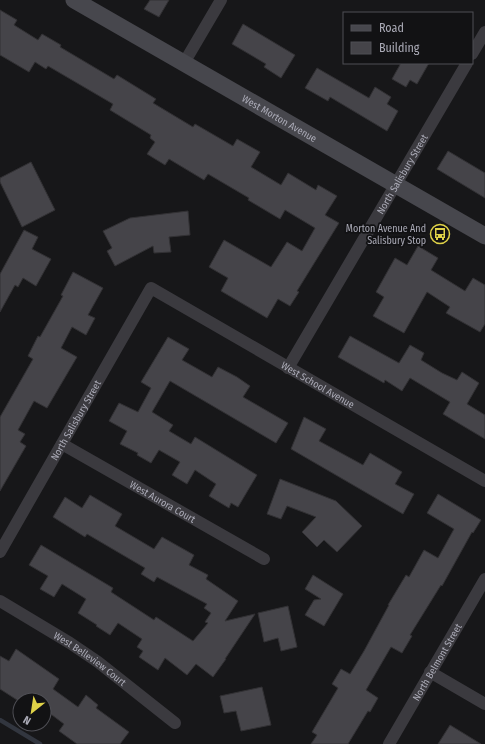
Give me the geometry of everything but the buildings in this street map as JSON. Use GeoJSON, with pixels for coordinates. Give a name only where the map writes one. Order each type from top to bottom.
{"type":"FeatureCollection","features":[{"type":"Feature","properties":{"kind":"main road","name":"West Morton Avenue"},"geometry":{"type":"LineString","coordinates":[[74,0],[485,236]]}},
{"type":"Feature","properties":{"kind":"street"},"geometry":{"type":"LineString","coordinates":[[184,64],[221,0]]}},
{"type":"Feature","properties":{"kind":"street"},"geometry":{"type":"LineString","coordinates":[[473,52],[485,32]]}},
{"type":"Feature","properties":{"kind":"street","name":"North Salisbury Street"},"geometry":{"type":"LineString","coordinates":[[288,368],[466,64]]}},
{"type":"Feature","properties":{"kind":"street","name":"North Salisbury Street"},"geometry":{"type":"LineString","coordinates":[[0,552],[4,535],[62,444],[151,288]]}},
{"type":"Feature","properties":{"kind":"street","name":"West School Avenue"},"geometry":{"type":"LineString","coordinates":[[151,288],[485,481]]}},
{"type":"Feature","properties":{"kind":"street","name":"West Aurora Court"},"geometry":{"type":"LineString","coordinates":[[62,444],[264,559]]}},
{"type":"Feature","properties":{"kind":"street","name":"North Belmont Street"},"geometry":{"type":"LineString","coordinates":[[389,744],[485,579]]}},
{"type":"Feature","properties":{"kind":"street","name":"West Belleview Court"},"geometry":{"type":"LineString","coordinates":[[0,601],[98,662],[175,723]]}},
{"type":"Feature","properties":{"kind":"street"},"geometry":{"type":"LineString","coordinates":[[430,672],[485,704]]}},
{"type":"Feature","properties":{"kind":"waterway"},"geometry":{"type":"LineString","coordinates":[[0,720],[40,744]]}},
{"type":"Feature","properties":{"kind":"place","name":"Morton Avenue And Salisbury Stop"},"geometry":{"type":"Point","coordinates":[440,234]}}]}
